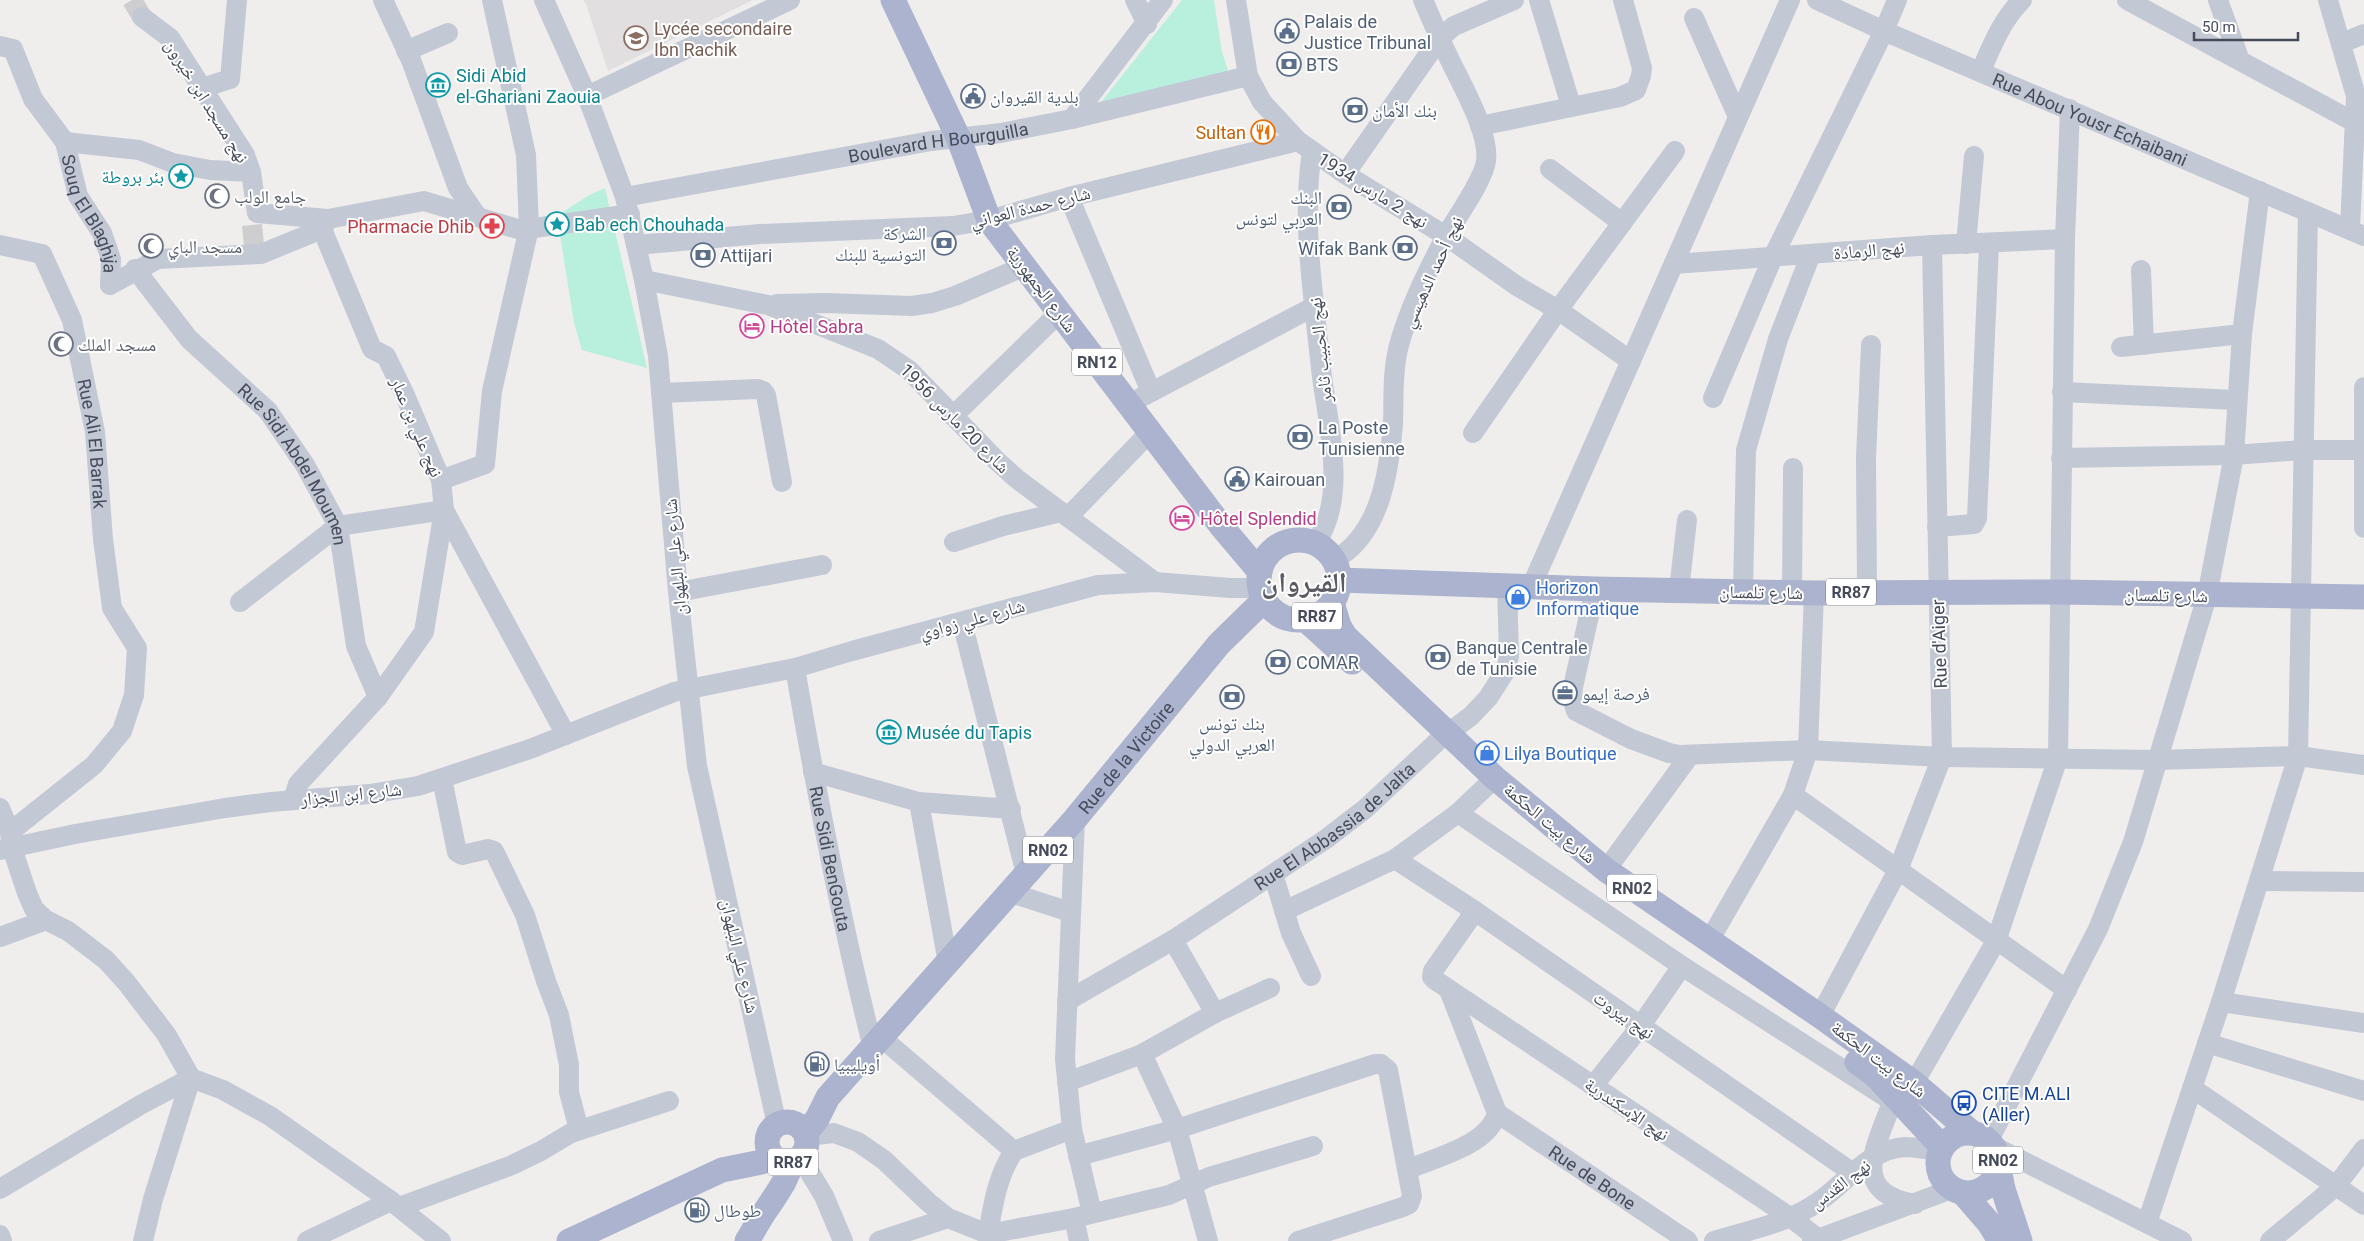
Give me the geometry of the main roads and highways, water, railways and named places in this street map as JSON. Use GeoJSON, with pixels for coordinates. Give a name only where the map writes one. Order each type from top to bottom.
{"type":"FeatureCollection","features":[{"type":"Feature","properties":{"kind":"main road","name":"شارع الجمهورية"},"geometry":{"type":"LineString","coordinates":[[893,0],[958,137],[989,220],[1060,312],[1140,398],[1150,432],[1222,527],[1261,587]]}},
{"type":"Feature","properties":{"kind":"main road"},"geometry":{"type":"LineString","coordinates":[[1261,587],[1264,561],[1280,545],[1304,540],[1315,544],[1326,550],[1336,570]]}},
{"type":"Feature","properties":{"kind":"main road","name":"RR87"},"geometry":{"type":"LineString","coordinates":[[1261,587],[1272,610],[1282,617],[1293,620],[1306,620],[1316,617],[1332,603],[1337,592],[1336,570]]}},
{"type":"Feature","properties":{"kind":"main road","name":"شارع تلمسان"},"geometry":{"type":"LineString","coordinates":[[1336,570],[1508,586],[1532,585],[1596,589],[1937,593],[2060,592],[2207,596],[2302,595],[2364,598]]}},
{"type":"Feature","properties":{"kind":"main road","name":"Rue de la Victoire"},"geometry":{"type":"LineString","coordinates":[[788,1144],[818,1119],[828,1097],[1011,893],[1075,818],[1219,644],[1261,587]]}},
{"type":"Feature","properties":{"kind":"main road","name":"شارع بيت الحكمة"},"geometry":{"type":"LineString","coordinates":[[1332,603],[1339,626],[1345,636],[1491,782],[1598,878],[1875,1075],[1899,1106],[1940,1149]]}},
{"type":"Feature","properties":{"kind":"main road","name":"شارع بيت الحكمة"},"geometry":{"type":"LineString","coordinates":[[1306,620],[1444,737]]}},
{"type":"Feature","properties":{"kind":"main road","name":"شارع بيت الحكمة"},"geometry":{"type":"LineString","coordinates":[[1491,782],[1606,870],[1820,1016],[1914,1084],[1988,1146]]}},
{"type":"Feature","properties":{"kind":"main road","name":"RN02"},"geometry":{"type":"LineString","coordinates":[[2000,1241],[1989,1222],[1958,1191],[1942,1179],[1937,1166],[1940,1149],[1949,1138],[1960,1133],[1988,1146],[2020,1241]]}},
{"type":"Feature","properties":{"kind":"main road"},"geometry":{"type":"LineString","coordinates":[[568,1241],[722,1170],[754,1145],[788,1144]]}},
{"type":"Feature","properties":{"kind":"main road","name":"RR87"},"geometry":{"type":"LineString","coordinates":[[747,1241],[768,1206],[780,1193],[786,1180],[788,1144]]}},
{"type":"Feature","properties":{"kind":"main road","name":"RN02"},"geometry":{"type":"LineString","coordinates":[[1958,1191],[1973,1193],[1987,1186],[1996,1174],[1988,1146]]}},
{"type":"Feature","properties":{"kind":"tunnel"},"geometry":{"type":"LineString","coordinates":[[132,0],[142,17]]}},
{"type":"Feature","properties":{"kind":"tunnel"},"geometry":{"type":"LineString","coordinates":[[252,225],[255,255]]}},
{"type":"Feature","properties":{"kind":"place","name":"Palais de Justice Tribunal"},"geometry":{"type":"Point","coordinates":[1287,31]}},
{"type":"Feature","properties":{"kind":"place","name":"Lycée secondaire Ibn Rachik"},"geometry":{"type":"Point","coordinates":[636,38]}},
{"type":"Feature","properties":{"kind":"place","name":"BTS"},"geometry":{"type":"Point","coordinates":[1289,64]}},
{"type":"Feature","properties":{"kind":"place","name":"Sidi Abid el-Ghariani Zaouia"},"geometry":{"type":"Point","coordinates":[438,85]}},
{"type":"Feature","properties":{"kind":"place","name":"بلدية القيروان"},"geometry":{"type":"Point","coordinates":[973,96]}},
{"type":"Feature","properties":{"kind":"place","name":"بنك الأمان"},"geometry":{"type":"Point","coordinates":[1355,110]}},
{"type":"Feature","properties":{"kind":"place","name":"Sultan"},"geometry":{"type":"Point","coordinates":[1263,132]}},
{"type":"Feature","properties":{"kind":"place","name":"بئر بروطة"},"geometry":{"type":"Point","coordinates":[181,176]}},
{"type":"Feature","properties":{"kind":"place","name":"جامع الولب"},"geometry":{"type":"Point","coordinates":[217,196]}},
{"type":"Feature","properties":{"kind":"place","name":"البنك العربي لتونس"},"geometry":{"type":"Point","coordinates":[1339,207]}},
{"type":"Feature","properties":{"kind":"place","name":"Bab ech Chouhada"},"geometry":{"type":"Point","coordinates":[557,224]}},
{"type":"Feature","properties":{"kind":"place","name":"Pharmacie Dhib"},"geometry":{"type":"Point","coordinates":[492,226]}},
{"type":"Feature","properties":{"kind":"place","name":"الشركة التونسية للبنك"},"geometry":{"type":"Point","coordinates":[944,243]}},
{"type":"Feature","properties":{"kind":"place","name":"مسجد الباي"},"geometry":{"type":"Point","coordinates":[151,246]}},
{"type":"Feature","properties":{"kind":"place","name":"Wifak Bank"},"geometry":{"type":"Point","coordinates":[1405,248]}},
{"type":"Feature","properties":{"kind":"place","name":"Attijari"},"geometry":{"type":"Point","coordinates":[703,255]}},
{"type":"Feature","properties":{"kind":"place","name":"Hôtel Sabra"},"geometry":{"type":"Point","coordinates":[752,326]}},
{"type":"Feature","properties":{"kind":"place","name":"مسجد الملك"},"geometry":{"type":"Point","coordinates":[61,344]}},
{"type":"Feature","properties":{"kind":"place","name":"La Poste Tunisienne"},"geometry":{"type":"Point","coordinates":[1300,437]}},
{"type":"Feature","properties":{"kind":"place","name":"Kairouan"},"geometry":{"type":"Point","coordinates":[1237,479]}},
{"type":"Feature","properties":{"kind":"place","name":"Hôtel Splendid"},"geometry":{"type":"Point","coordinates":[1182,518]}},
{"type":"Feature","properties":{"kind":"place","name":"Horizon Informatique"},"geometry":{"type":"Point","coordinates":[1518,597]}},
{"type":"Feature","properties":{"kind":"place","name":"Banque Centrale de Tunisie"},"geometry":{"type":"Point","coordinates":[1438,657]}},
{"type":"Feature","properties":{"kind":"place","name":"COMAR"},"geometry":{"type":"Point","coordinates":[1278,662]}},
{"type":"Feature","properties":{"kind":"place","name":"فرصة إيمو"},"geometry":{"type":"Point","coordinates":[1565,693]}},
{"type":"Feature","properties":{"kind":"place","name":"بنك تونس العربي الدولي"},"geometry":{"type":"Point","coordinates":[1232,697]}},
{"type":"Feature","properties":{"kind":"place","name":"Musée du Tapis"},"geometry":{"type":"Point","coordinates":[889,732]}},
{"type":"Feature","properties":{"kind":"place","name":"Lilya Boutique"},"geometry":{"type":"Point","coordinates":[1487,753]}},
{"type":"Feature","properties":{"kind":"place","name":"أويليبيا"},"geometry":{"type":"Point","coordinates":[817,1064]}},
{"type":"Feature","properties":{"kind":"place","name":"CITE M.ALI (Aller)"},"geometry":{"type":"Point","coordinates":[1964,1103]}},
{"type":"Feature","properties":{"kind":"place","name":"طوطال"},"geometry":{"type":"Point","coordinates":[697,1210]}},
{"type":"Feature","properties":{"kind":"district","name":"القيروان"},"geometry":{"type":"Point","coordinates":[1304,582]}}]}
